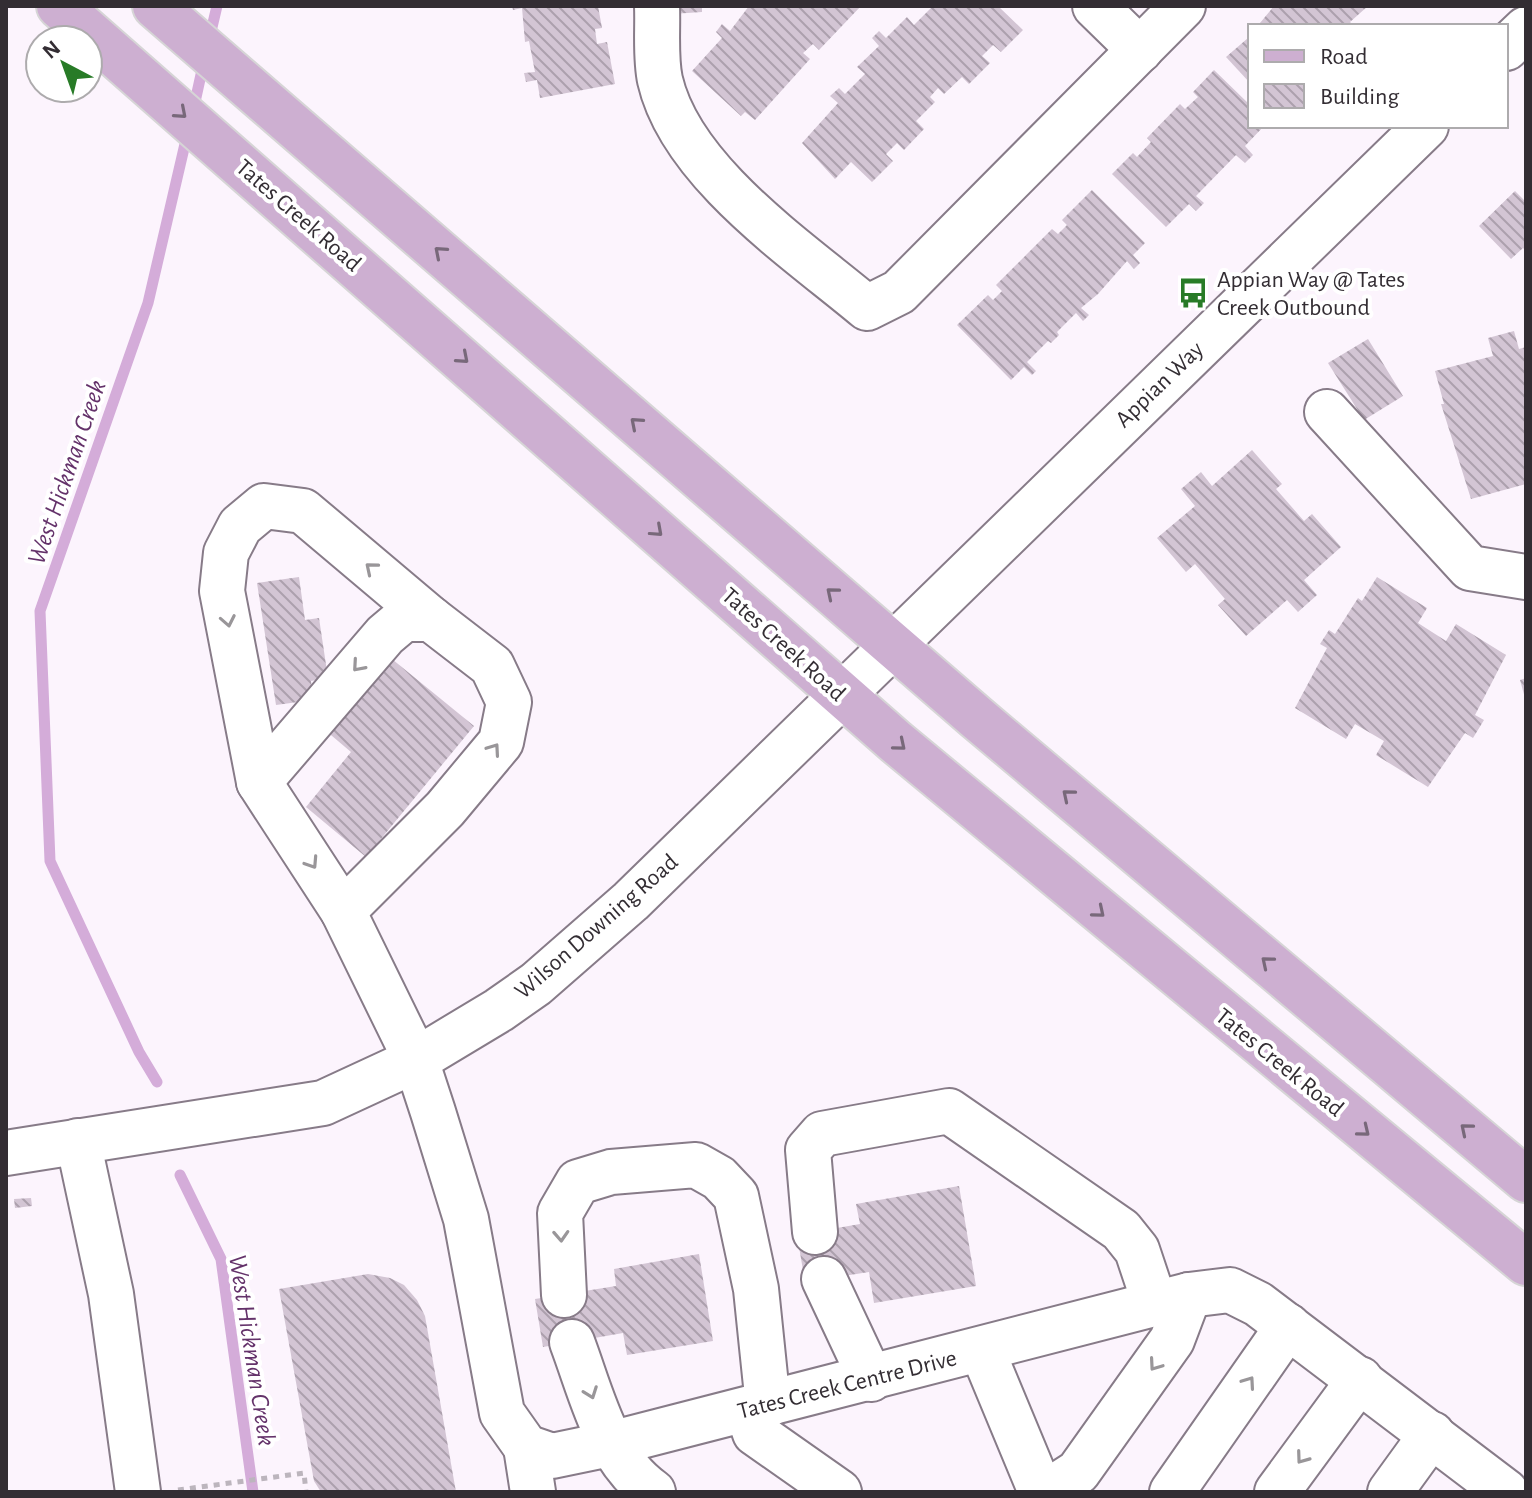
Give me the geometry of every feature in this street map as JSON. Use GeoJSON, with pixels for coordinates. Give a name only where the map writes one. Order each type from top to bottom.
{"type":"FeatureCollection","features":[{"type":"Feature","properties":{"kind":"main road","name":"Tates Creek Road"},"geometry":{"type":"LineString","coordinates":[[59,6],[841,694],[1526,1263]]}},
{"type":"Feature","properties":{"kind":"main road"},"geometry":{"type":"LineString","coordinates":[[155,6],[892,643],[1526,1180]]}},
{"type":"Feature","properties":{"kind":"street"},"geometry":{"type":"LineString","coordinates":[[657,6],[660,80],[687,141],[725,189],[867,308],[899,292],[1183,6]]}},
{"type":"Feature","properties":{"kind":"street"},"geometry":{"type":"LineString","coordinates":[[1095,6],[1140,50]]}},
{"type":"Feature","properties":{"kind":"street"},"geometry":{"type":"LineString","coordinates":[[1514,6],[1526,18]]}},
{"type":"Feature","properties":{"kind":"street"},"geometry":{"type":"LineString","coordinates":[[1508,46],[1526,29]]}},
{"type":"Feature","properties":{"kind":"street","name":"Appian Way"},"geometry":{"type":"LineString","coordinates":[[892,643],[1424,128]]}},
{"type":"Feature","properties":{"kind":"street"},"geometry":{"type":"LineString","coordinates":[[1327,412],[1470,568],[1526,577]]}},
{"type":"Feature","properties":{"kind":"street"},"geometry":{"type":"LineString","coordinates":[[343,911],[445,809],[501,742],[509,702],[492,666],[303,511],[264,506],[240,526],[226,553],[222,591],[259,782],[343,911],[416,1060],[466,1219],[502,1413],[526,1447],[533,1492]]}},
{"type":"Feature","properties":{"kind":"street"},"geometry":{"type":"LineString","coordinates":[[259,782],[385,635],[404,619],[431,619]]}},
{"type":"Feature","properties":{"kind":"street","name":"Wilson Downing Road"},"geometry":{"type":"LineString","coordinates":[[6,1153],[233,1120],[323,1103],[416,1060],[536,984],[631,901],[892,643]]}},
{"type":"Feature","properties":{"kind":"street"},"geometry":{"type":"LineString","coordinates":[[815,1232],[808,1150],[822,1134],[949,1111],[1121,1230],[1172,1300],[1172,1340],[1078,1472],[1044,1492],[982,1350]]}},
{"type":"Feature","properties":{"kind":"street"},"geometry":{"type":"LineString","coordinates":[[78,1141],[111,1294],[138,1492]]}},
{"type":"Feature","properties":{"kind":"street"},"geometry":{"type":"LineString","coordinates":[[564,1295],[560,1213],[578,1182],[611,1172],[696,1165],[719,1178],[736,1196],[756,1289],[758,1407],[755,1433],[839,1492]]}},
{"type":"Feature","properties":{"kind":"street"},"geometry":{"type":"LineString","coordinates":[[824,1279],[871,1379]]}},
{"type":"Feature","properties":{"kind":"street","name":"Tates Creek Centre Drive"},"geometry":{"type":"LineString","coordinates":[[526,1447],[552,1456],[610,1444],[1172,1300],[1230,1290],[1288,1326],[1360,1379],[1503,1491]]}},
{"type":"Feature","properties":{"kind":"street"},"geometry":{"type":"LineString","coordinates":[[1172,1492],[1288,1326]]}},
{"type":"Feature","properties":{"kind":"street"},"geometry":{"type":"LineString","coordinates":[[572,1342],[610,1444],[632,1477],[653,1492]]}},
{"type":"Feature","properties":{"kind":"street"},"geometry":{"type":"LineString","coordinates":[[1277,1492],[1360,1379]]}},
{"type":"Feature","properties":{"kind":"street"},"geometry":{"type":"LineString","coordinates":[[1390,1492],[1432,1434]]}},
{"type":"Feature","properties":{"kind":"path"},"geometry":{"type":"LineString","coordinates":[[163,1492],[304,1473],[306,1492]]}},
{"type":"Feature","properties":{"kind":"building"},"geometry":{"type":"Polygon","coordinates":[[[512,6],[598,6],[602,28],[595,29],[597,44],[607,42],[615,84],[540,98],[537,80],[526,82],[524,73],[535,72],[529,41],[525,42],[522,8],[513,10],[512,6]]]}},
{"type":"Feature","properties":{"kind":"building"},"geometry":{"type":"Polygon","coordinates":[[[672,6],[702,6],[702,12],[672,14],[672,6]]]}},
{"type":"Feature","properties":{"kind":"building"},"geometry":{"type":"Polygon","coordinates":[[[749,6],[861,6],[819,50],[813,44],[803,53],[810,59],[755,120],[745,112],[741,116],[692,71],[722,38],[716,32],[722,24],[730,31],[749,6]]]}},
{"type":"Feature","properties":{"kind":"building"},"geometry":{"type":"Polygon","coordinates":[[[933,6],[998,6],[1023,30],[1001,52],[993,45],[982,56],[990,63],[969,84],[962,77],[944,94],[938,88],[930,97],[935,102],[916,121],[924,129],[904,150],[897,143],[886,154],[893,161],[872,182],[851,162],[835,179],[802,143],[838,103],[830,96],[839,88],[845,94],[865,74],[857,67],[879,46],[872,38],[879,31],[886,38],[907,17],[914,25],[933,6]]]}},
{"type":"Feature","properties":{"kind":"building"},"geometry":{"type":"Polygon","coordinates":[[[1274,6],[1368,6],[1350,22],[1352,24],[1260,23],[1274,6]]]}},
{"type":"Feature","properties":{"kind":"building"},"geometry":{"type":"Polygon","coordinates":[[[1248,38],[1248,81],[1226,57],[1248,38]]]}},
{"type":"Feature","properties":{"kind":"building"},"geometry":{"type":"Polygon","coordinates":[[[1214,70],[1248,103],[1248,128],[1262,128],[1245,146],[1253,155],[1245,163],[1236,155],[1196,196],[1204,203],[1196,211],[1189,204],[1166,227],[1112,174],[1133,153],[1137,157],[1151,142],[1147,138],[1180,104],[1185,109],[1198,97],[1193,92],[1214,70]]]}},
{"type":"Feature","properties":{"kind":"building"},"geometry":{"type":"Polygon","coordinates":[[[1092,190],[1145,243],[1133,255],[1140,263],[1134,269],[1127,261],[1081,308],[1089,315],[1083,321],[1076,313],[1057,332],[1059,335],[1051,343],[1048,341],[1027,362],[1036,371],[1032,375],[1024,367],[1011,380],[957,325],[988,295],[993,300],[1002,291],[996,285],[1052,229],[1058,234],[1067,225],[1062,220],[1092,190]]]}},
{"type":"Feature","properties":{"kind":"building"},"geometry":{"type":"Polygon","coordinates":[[[1515,191],[1526,202],[1526,251],[1523,248],[1511,259],[1479,226],[1515,191]]]}},
{"type":"Feature","properties":{"kind":"building"},"geometry":{"type":"Polygon","coordinates":[[[1514,331],[1519,349],[1526,347],[1526,484],[1471,499],[1441,404],[1444,404],[1435,371],[1493,356],[1488,338],[1514,331]]]}},
{"type":"Feature","properties":{"kind":"building"},"geometry":{"type":"Polygon","coordinates":[[[1368,339],[1403,396],[1364,420],[1328,363],[1368,339]]]}},
{"type":"Feature","properties":{"kind":"building"},"geometry":{"type":"Polygon","coordinates":[[[1252,450],[1282,484],[1276,489],[1304,521],[1312,514],[1341,547],[1304,580],[1317,595],[1298,612],[1287,600],[1246,636],[1218,605],[1225,599],[1195,564],[1186,572],[1157,538],[1195,506],[1181,489],[1201,472],[1212,486],[1252,450]]]}},
{"type":"Feature","properties":{"kind":"building"},"geometry":{"type":"Polygon","coordinates":[[[299,577],[305,620],[319,618],[328,678],[311,681],[313,700],[276,705],[257,583],[299,577]]]}},
{"type":"Feature","properties":{"kind":"building"},"geometry":{"type":"Polygon","coordinates":[[[1377,577],[1427,608],[1418,623],[1446,641],[1456,624],[1506,655],[1475,715],[1484,720],[1473,738],[1465,733],[1428,787],[1376,755],[1384,741],[1355,724],[1346,739],[1295,708],[1327,648],[1320,644],[1329,630],[1335,634],[1358,598],[1362,601],[1377,577]]]}},
{"type":"Feature","properties":{"kind":"building"},"geometry":{"type":"Polygon","coordinates":[[[387,655],[474,726],[366,857],[306,807],[351,752],[325,730],[387,655]]]}},
{"type":"Feature","properties":{"kind":"building"},"geometry":{"type":"Polygon","coordinates":[[[1526,678],[1526,698],[1525,698],[1520,680],[1526,678]]]}},
{"type":"Feature","properties":{"kind":"building"},"geometry":{"type":"Polygon","coordinates":[[[959,1186],[976,1286],[874,1303],[869,1272],[805,1282],[797,1235],[860,1224],[856,1204],[959,1186]]]}},
{"type":"Feature","properties":{"kind":"building"},"geometry":{"type":"Polygon","coordinates":[[[31,1198],[32,1206],[15,1208],[14,1199],[31,1198]]]}},
{"type":"Feature","properties":{"kind":"building"},"geometry":{"type":"Polygon","coordinates":[[[699,1254],[713,1341],[627,1355],[623,1333],[543,1347],[535,1299],[616,1286],[614,1269],[699,1254]]]}},
{"type":"Feature","properties":{"kind":"building"},"geometry":{"type":"Polygon","coordinates":[[[368,1274],[390,1278],[404,1285],[425,1316],[456,1492],[321,1492],[314,1481],[279,1289],[368,1274]]]}},
{"type":"Feature","properties":{"kind":"waterway","name":"West Hickman Creek"},"geometry":{"type":"LineString","coordinates":[[209,40],[217,6]]}},
{"type":"Feature","properties":{"kind":"waterway","name":"West Hickman Creek"},"geometry":{"type":"LineString","coordinates":[[193,111],[204,61]]}},
{"type":"Feature","properties":{"kind":"waterway","name":"West Hickman Creek"},"geometry":{"type":"LineString","coordinates":[[157,1082],[139,1052],[50,861],[40,611],[148,303],[188,131]]}},
{"type":"Feature","properties":{"kind":"waterway","name":"West Hickman Creek"},"geometry":{"type":"LineString","coordinates":[[180,1175],[221,1259],[253,1492]]}},
{"type":"Feature","properties":{"kind":"place","name":"Appian Way @ Tates Creek Outbound"},"geometry":{"type":"Point","coordinates":[1193,293]}}]}
